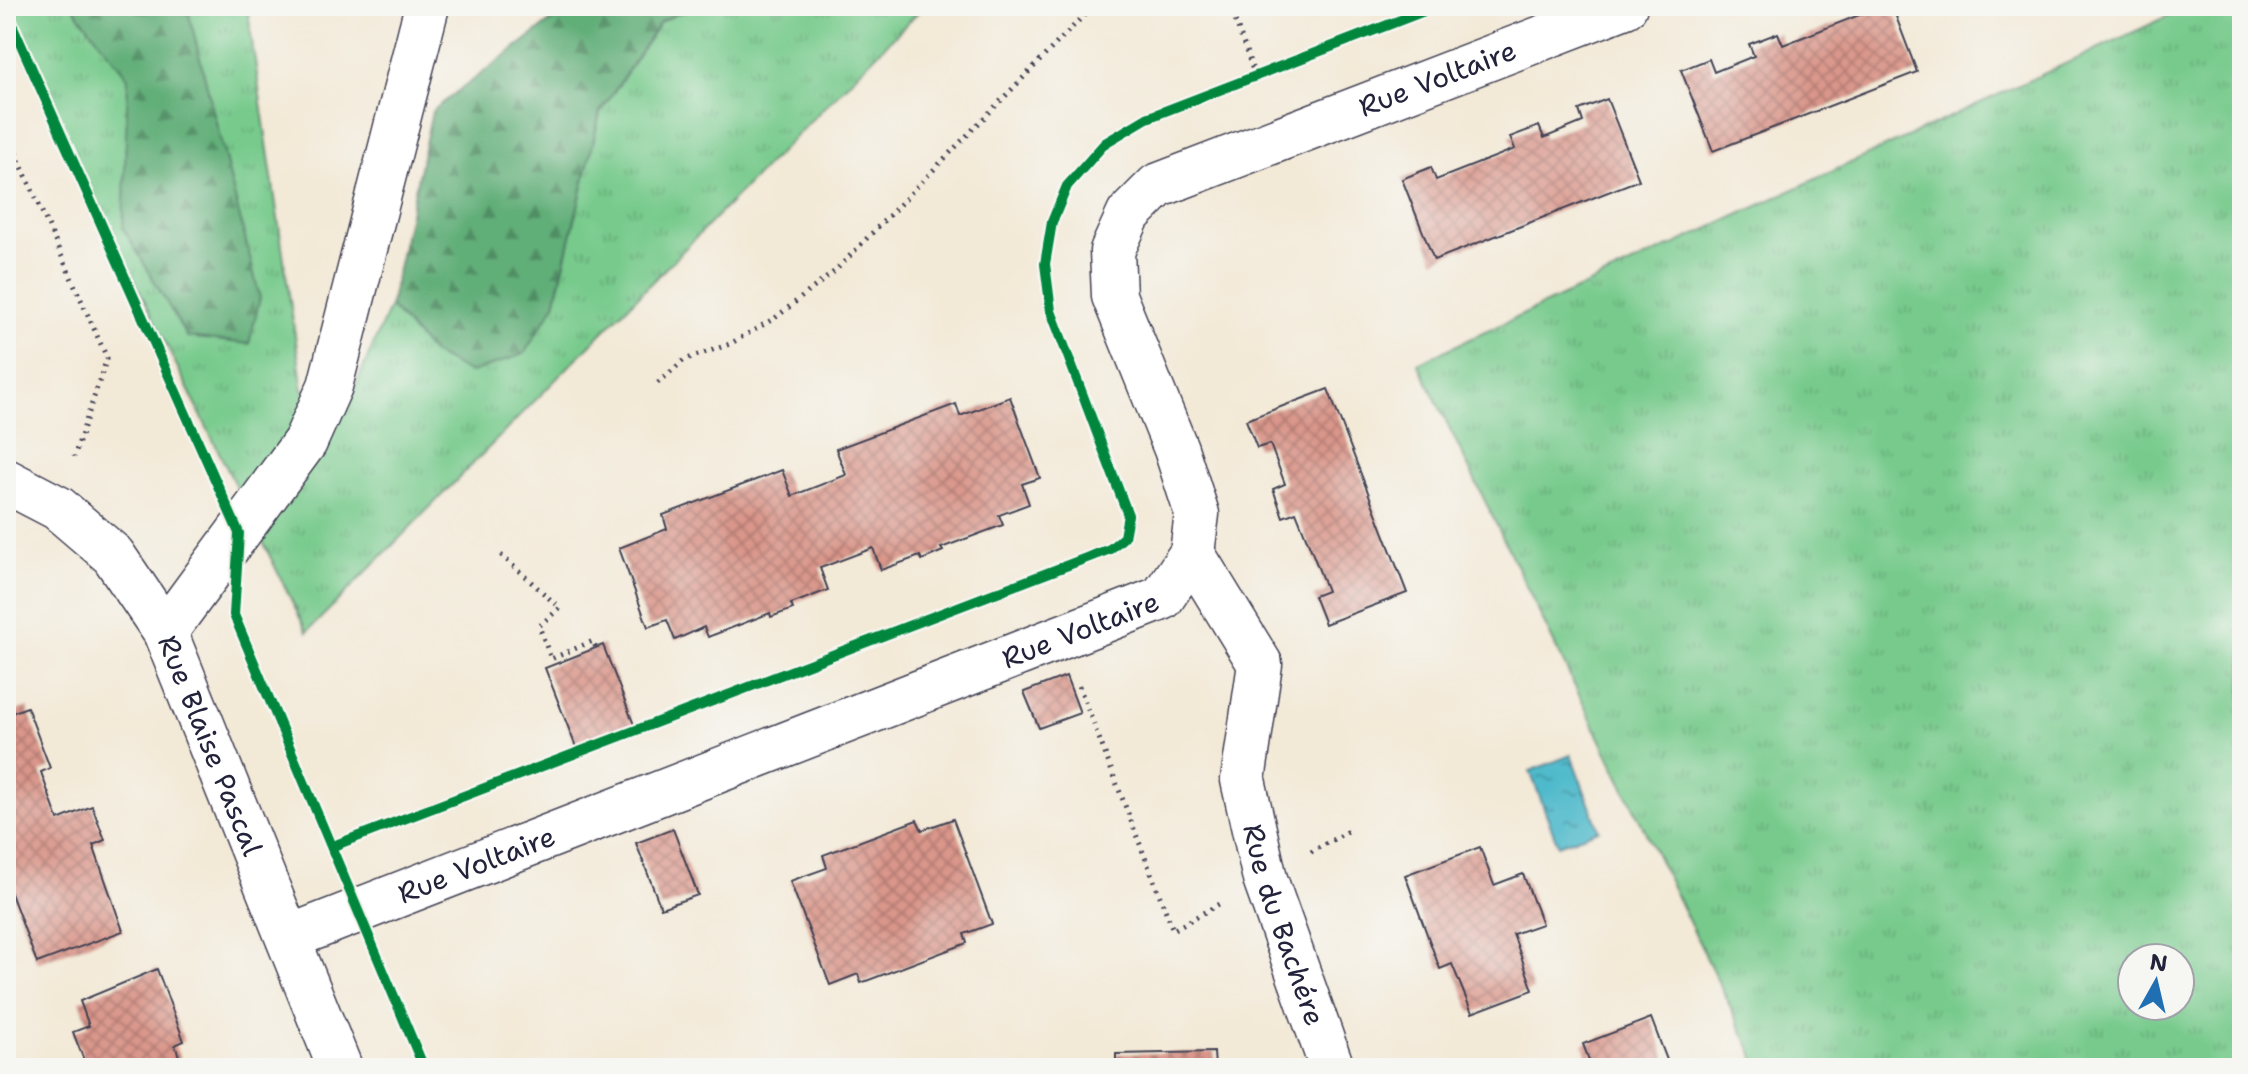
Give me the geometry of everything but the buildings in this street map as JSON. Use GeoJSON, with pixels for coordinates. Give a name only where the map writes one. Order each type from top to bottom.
{"type":"FeatureCollection","features":[{"type":"Feature","properties":{"kind":"street"},"geometry":{"type":"LineString","coordinates":[[165,632],[305,442],[330,386],[427,6]]}},
{"type":"Feature","properties":{"kind":"street","name":"Rue Voltaire"},"geometry":{"type":"LineString","coordinates":[[290,937],[1162,598],[1192,553],[1197,514],[1176,449],[1114,296],[1112,251],[1129,214],[1157,186],[1625,6]]}},
{"type":"Feature","properties":{"kind":"street","name":"Rue Blaise Pascal"},"geometry":{"type":"LineString","coordinates":[[6,481],[58,508],[113,555],[165,632],[340,1068]]}},
{"type":"Feature","properties":{"kind":"street","name":"Rue du Bachére"},"geometry":{"type":"LineString","coordinates":[[1192,553],[1260,664],[1243,780],[1265,879],[1332,1068]]}},
{"type":"Feature","properties":{"kind":"path"},"geometry":{"type":"LineString","coordinates":[[658,383],[684,360],[730,344],[775,318],[835,271],[1093,6]]}},
{"type":"Feature","properties":{"kind":"path"},"geometry":{"type":"LineString","coordinates":[[1230,6],[1255,76]]}},
{"type":"Feature","properties":{"kind":"path"},"geometry":{"type":"LineString","coordinates":[[1241,81],[1269,71]]}},
{"type":"Feature","properties":{"kind":"path"},"geometry":{"type":"LineString","coordinates":[[6,131],[107,358],[58,508]]}},
{"type":"Feature","properties":{"kind":"path"},"geometry":{"type":"LineString","coordinates":[[501,555],[560,608],[539,626],[551,659],[593,641],[596,648]]}},
{"type":"Feature","properties":{"kind":"path"},"geometry":{"type":"LineString","coordinates":[[1077,681],[1173,930],[1352,829]]}},
{"type":"Feature","properties":{"kind":"green space"},"geometry":{"type":"Polygon","coordinates":[[[6,6],[247,6],[303,390],[348,403],[390,306],[432,353],[555,304],[600,113],[660,22],[693,6],[924,6],[307,632],[6,17],[6,6]]]}},
{"type":"Feature","properties":{"kind":"green space"},"geometry":{"type":"Polygon","coordinates":[[[72,6],[187,6],[260,298],[249,344],[187,337],[123,228],[128,78],[72,6]]]}},
{"type":"Feature","properties":{"kind":"green space"},"geometry":{"type":"Polygon","coordinates":[[[566,6],[693,6],[660,22],[600,113],[555,304],[524,354],[470,373],[432,353],[390,306],[432,111],[563,12],[566,6]]]}},
{"type":"Feature","properties":{"kind":"green space"},"geometry":{"type":"Polygon","coordinates":[[[2190,6],[2242,6],[2242,1068],[1760,1068],[1418,363],[2190,6]]]}},
{"type":"Feature","properties":{"kind":"water"},"geometry":{"type":"Polygon","coordinates":[[[1571,755],[1599,830],[1558,845],[1530,771],[1571,755]]]}},
{"type":"Feature","properties":{"kind":"cycle path"},"geometry":{"type":"LineString","coordinates":[[333,846],[1110,549],[1124,537],[1128,515],[1051,311],[1045,264],[1052,222],[1067,186],[1105,143],[1147,118],[1437,6]]}},
{"type":"Feature","properties":{"kind":"cycle path"},"geometry":{"type":"LineString","coordinates":[[6,11],[239,533],[234,615],[424,1068]]}}]}
